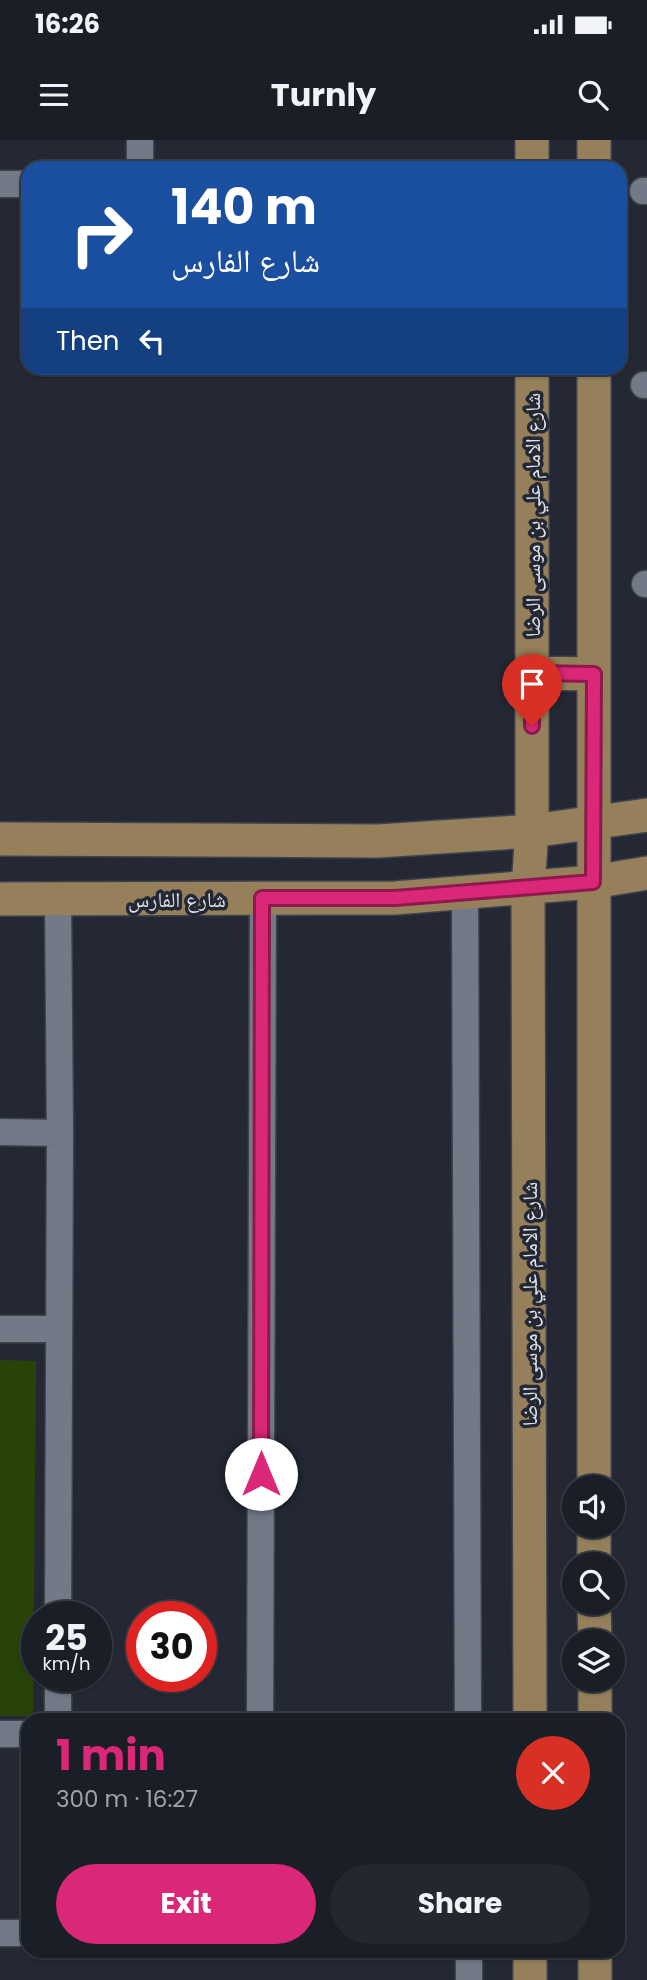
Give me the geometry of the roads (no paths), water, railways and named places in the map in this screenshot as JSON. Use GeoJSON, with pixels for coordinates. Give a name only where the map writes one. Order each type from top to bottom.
{"type":"FeatureCollection","features":[{"type":"Feature","properties":{"kind":"main road"},"geometry":{"type":"LineString","coordinates":[[532,140],[532,161]]}},
{"type":"Feature","properties":{"kind":"main road"},"geometry":{"type":"LineString","coordinates":[[594,140],[594,161]]}},
{"type":"Feature","properties":{"kind":"main road","name":"شارع الامام علي بن موسى الرضا"},"geometry":{"type":"LineString","coordinates":[[530,1713],[528,887],[532,831],[532,375]]}},
{"type":"Feature","properties":{"kind":"main road"},"geometry":{"type":"LineString","coordinates":[[594,375],[594,1475]]}},
{"type":"Feature","properties":{"kind":"main road"},"geometry":{"type":"LineString","coordinates":[[532,673],[594,674]]}},
{"type":"Feature","properties":{"kind":"main road"},"geometry":{"type":"LineString","coordinates":[[0,839],[378,841],[532,831],[647,815]]}},
{"type":"Feature","properties":{"kind":"main road","name":"شارع الفارس"},"geometry":{"type":"LineString","coordinates":[[0,899],[395,898],[593,882],[647,873]]}},
{"type":"Feature","properties":{"kind":"main road"},"geometry":{"type":"LineString","coordinates":[[595,1692],[595,1713]]}},
{"type":"Feature","properties":{"kind":"main road"},"geometry":{"type":"LineString","coordinates":[[530,1958],[530,1980]]}},
{"type":"Feature","properties":{"kind":"main road"},"geometry":{"type":"LineString","coordinates":[[595,1958],[596,1980]]}},
{"type":"Feature","properties":{"kind":"street"},"geometry":{"type":"LineString","coordinates":[[140,140],[140,161]]}},
{"type":"Feature","properties":{"kind":"street"},"geometry":{"type":"LineString","coordinates":[[0,184],[21,184]]}},
{"type":"Feature","properties":{"kind":"street"},"geometry":{"type":"LineString","coordinates":[[465,893],[468,1713]]}},
{"type":"Feature","properties":{"kind":"street"},"geometry":{"type":"LineString","coordinates":[[260,1713],[262,898]]}},
{"type":"Feature","properties":{"kind":"street"},"geometry":{"type":"LineString","coordinates":[[58,899],[58,1601]]}},
{"type":"Feature","properties":{"kind":"street"},"geometry":{"type":"LineString","coordinates":[[0,1132],[60,1133]]}},
{"type":"Feature","properties":{"kind":"street"},"geometry":{"type":"LineString","coordinates":[[0,1329],[59,1329]]}},
{"type":"Feature","properties":{"kind":"street"},"geometry":{"type":"LineString","coordinates":[[58,1692],[58,1713]]}},
{"type":"Feature","properties":{"kind":"street"},"geometry":{"type":"LineString","coordinates":[[0,1734],[21,1734]]}},
{"type":"Feature","properties":{"kind":"street"},"geometry":{"type":"LineString","coordinates":[[0,1933],[21,1933]]}},
{"type":"Feature","properties":{"kind":"street"},"geometry":{"type":"LineString","coordinates":[[469,1958],[469,1980]]}}]}
